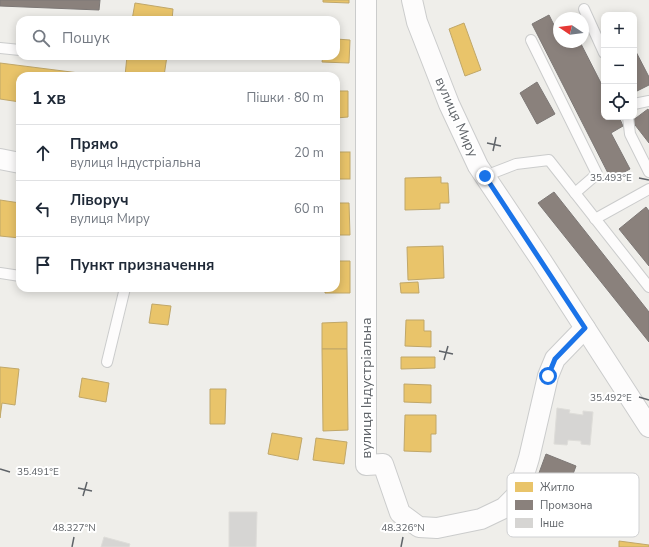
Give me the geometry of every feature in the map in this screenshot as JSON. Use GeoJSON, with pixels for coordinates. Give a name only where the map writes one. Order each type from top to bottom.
{"type":"FeatureCollection","features":[{"type":"Feature","properties":{"kind":"street","name":"вулиця Індустріальна"},"geometry":{"type":"LineString","coordinates":[[366,0],[366,465],[383,464],[400,513],[419,527],[438,528],[481,520],[507,505]]}},
{"type":"Feature","properties":{"kind":"street","name":"вулиця Миру"},"geometry":{"type":"LineString","coordinates":[[412,0],[417,22],[449,104],[478,166],[649,427]]}},
{"type":"Feature","properties":{"kind":"street"},"geometry":{"type":"LineString","coordinates":[[0,159],[16,161]]}},
{"type":"Feature","properties":{"kind":"street","name":"вулиця Індустріальна"},"geometry":{"type":"LineString","coordinates":[[524,473],[548,376],[555,359],[585,328]]}},
{"type":"Feature","properties":{"kind":"lane"},"geometry":{"type":"LineString","coordinates":[[584,9],[602,48]]}},
{"type":"Feature","properties":{"kind":"lane"},"geometry":{"type":"LineString","coordinates":[[531,40],[597,174],[575,193]]}},
{"type":"Feature","properties":{"kind":"lane"},"geometry":{"type":"LineString","coordinates":[[0,48],[16,50]]}},
{"type":"Feature","properties":{"kind":"lane"},"geometry":{"type":"LineString","coordinates":[[637,103],[649,101]]}},
{"type":"Feature","properties":{"kind":"lane"},"geometry":{"type":"LineString","coordinates":[[628,120],[630,134],[649,172]]}},
{"type":"Feature","properties":{"kind":"lane"},"geometry":{"type":"LineString","coordinates":[[485,176],[516,164],[549,160],[649,287]]}},
{"type":"Feature","properties":{"kind":"lane"},"geometry":{"type":"LineString","coordinates":[[595,219],[649,189]]}},
{"type":"Feature","properties":{"kind":"lane"},"geometry":{"type":"LineString","coordinates":[[0,273],[16,275]]}},
{"type":"Feature","properties":{"kind":"lane"},"geometry":{"type":"LineString","coordinates":[[107,362],[124,292]]}},
{"type":"Feature","properties":{"kind":"building: Житло"},"geometry":{"type":"Polygon","coordinates":[[[323,0],[349,0],[349,3],[323,2],[323,0]]]}},
{"type":"Feature","properties":{"kind":"building: Житло"},"geometry":{"type":"Polygon","coordinates":[[[135,3],[173,9],[172,16],[133,16],[135,3]]]}},
{"type":"Feature","properties":{"kind":"building: Житло"},"geometry":{"type":"Polygon","coordinates":[[[464,23],[481,70],[465,76],[449,29],[464,23]]]}},
{"type":"Feature","properties":{"kind":"building: Житло"},"geometry":{"type":"Polygon","coordinates":[[[340,39],[350,40],[349,63],[322,62],[322,60],[340,60],[340,39]]]}},
{"type":"Feature","properties":{"kind":"building: Житло"},"geometry":{"type":"Polygon","coordinates":[[[127,60],[166,60],[165,72],[125,72],[127,60]]]}},
{"type":"Feature","properties":{"kind":"building: Житло"},"geometry":{"type":"Polygon","coordinates":[[[0,63],[71,72],[16,72],[16,101],[0,99],[0,63]]]}},
{"type":"Feature","properties":{"kind":"building: Житло"},"geometry":{"type":"Polygon","coordinates":[[[340,91],[348,91],[348,117],[340,118],[340,91]]]}},
{"type":"Feature","properties":{"kind":"building: Житло"},"geometry":{"type":"Polygon","coordinates":[[[340,152],[350,152],[350,179],[340,179],[340,152]]]}},
{"type":"Feature","properties":{"kind":"building: Житло"},"geometry":{"type":"Polygon","coordinates":[[[441,177],[441,183],[448,183],[449,203],[440,203],[440,209],[405,210],[405,178],[441,177]]]}},
{"type":"Feature","properties":{"kind":"building: Житло"},"geometry":{"type":"Polygon","coordinates":[[[0,200],[16,202],[16,238],[0,236],[0,200]]]}},
{"type":"Feature","properties":{"kind":"building: Житло"},"geometry":{"type":"Polygon","coordinates":[[[340,203],[349,203],[350,235],[340,235],[340,203]]]}},
{"type":"Feature","properties":{"kind":"building: Житло"},"geometry":{"type":"Polygon","coordinates":[[[443,246],[444,278],[408,280],[407,247],[443,246]]]}},
{"type":"Feature","properties":{"kind":"building: Житло"},"geometry":{"type":"Polygon","coordinates":[[[340,261],[350,261],[350,293],[325,293],[340,292],[340,261]]]}},
{"type":"Feature","properties":{"kind":"building: Житло"},"geometry":{"type":"Polygon","coordinates":[[[418,282],[419,293],[401,293],[400,283],[418,282]]]}},
{"type":"Feature","properties":{"kind":"building: Житло"},"geometry":{"type":"Polygon","coordinates":[[[152,304],[171,306],[168,325],[149,323],[152,304]]]}},
{"type":"Feature","properties":{"kind":"building: Житло"},"geometry":{"type":"Polygon","coordinates":[[[406,320],[424,320],[424,331],[431,331],[431,347],[405,346],[406,320]]]}},
{"type":"Feature","properties":{"kind":"building: Житло"},"geometry":{"type":"Polygon","coordinates":[[[347,322],[347,349],[322,349],[322,323],[347,322]]]}},
{"type":"Feature","properties":{"kind":"building: Житло"},"geometry":{"type":"Polygon","coordinates":[[[322,349],[347,349],[348,430],[323,431],[322,349]]]}},
{"type":"Feature","properties":{"kind":"building: Житло"},"geometry":{"type":"Polygon","coordinates":[[[401,357],[435,357],[435,368],[401,369],[401,357]]]}},
{"type":"Feature","properties":{"kind":"building: Житло"},"geometry":{"type":"Polygon","coordinates":[[[0,367],[19,369],[15,405],[2,403],[0,418],[0,367]]]}},
{"type":"Feature","properties":{"kind":"building: Житло"},"geometry":{"type":"Polygon","coordinates":[[[82,378],[109,383],[106,402],[79,397],[82,378]]]}},
{"type":"Feature","properties":{"kind":"building: Житло"},"geometry":{"type":"Polygon","coordinates":[[[404,384],[431,385],[431,403],[404,402],[404,384]]]}},
{"type":"Feature","properties":{"kind":"building: Житло"},"geometry":{"type":"Polygon","coordinates":[[[210,389],[226,389],[225,424],[210,424],[210,389]]]}},
{"type":"Feature","properties":{"kind":"building: Житло"},"geometry":{"type":"Polygon","coordinates":[[[405,415],[436,415],[436,434],[431,434],[431,452],[404,451],[405,415]]]}},
{"type":"Feature","properties":{"kind":"building: Житло"},"geometry":{"type":"Polygon","coordinates":[[[272,433],[302,438],[298,460],[268,454],[272,433]]]}},
{"type":"Feature","properties":{"kind":"building: Житло"},"geometry":{"type":"Polygon","coordinates":[[[316,438],[347,442],[344,464],[313,460],[316,438]]]}},
{"type":"Feature","properties":{"kind":"building: Житло"},"geometry":{"type":"Polygon","coordinates":[[[619,541],[649,545],[649,547],[619,547],[619,541]]]}},
{"type":"Feature","properties":{"kind":"building: Промзона"},"geometry":{"type":"Polygon","coordinates":[[[0,0],[100,0],[99,10],[0,6],[0,0]]]}},
{"type":"Feature","properties":{"kind":"building: Промзона"},"geometry":{"type":"Polygon","coordinates":[[[549,15],[553,23],[553,48],[583,48],[601,83],[601,120],[620,120],[623,126],[611,133],[630,169],[611,179],[532,24],[549,15]]]}},
{"type":"Feature","properties":{"kind":"building: Промзона"},"geometry":{"type":"Polygon","coordinates":[[[637,54],[649,77],[649,85],[637,91],[637,54]]]}},
{"type":"Feature","properties":{"kind":"building: Промзона"},"geometry":{"type":"Polygon","coordinates":[[[537,82],[555,114],[537,124],[520,93],[537,82]]]}},
{"type":"Feature","properties":{"kind":"building: Промзона"},"geometry":{"type":"Polygon","coordinates":[[[648,109],[649,143],[632,121],[637,120],[637,117],[648,109]]]}},
{"type":"Feature","properties":{"kind":"building: Промзона"},"geometry":{"type":"Polygon","coordinates":[[[554,192],[649,312],[649,342],[538,203],[554,192]]]}},
{"type":"Feature","properties":{"kind":"building: Промзона"},"geometry":{"type":"Polygon","coordinates":[[[646,207],[649,211],[649,266],[619,229],[646,207]]]}},
{"type":"Feature","properties":{"kind":"building: Промзона"},"geometry":{"type":"Polygon","coordinates":[[[546,454],[576,466],[573,473],[539,473],[546,454]]]}},
{"type":"Feature","properties":{"kind":"building: Інше"},"geometry":{"type":"Polygon","coordinates":[[[557,408],[570,410],[569,413],[583,415],[583,411],[593,412],[590,445],[581,444],[581,441],[568,440],[567,445],[554,444],[557,408]]]}},
{"type":"Feature","properties":{"kind":"building: Інше"},"geometry":{"type":"Polygon","coordinates":[[[229,512],[257,512],[256,547],[229,547],[229,512]]]}},
{"type":"Feature","properties":{"kind":"building: Інше"},"geometry":{"type":"Polygon","coordinates":[[[104,537],[130,544],[129,547],[101,547],[104,537]]]}},
{"type":"Feature","properties":{"kind":"route"},"geometry":{"type":"LineString","coordinates":[[485,176],[542,260],[585,328],[555,359],[548,376]]}}]}
